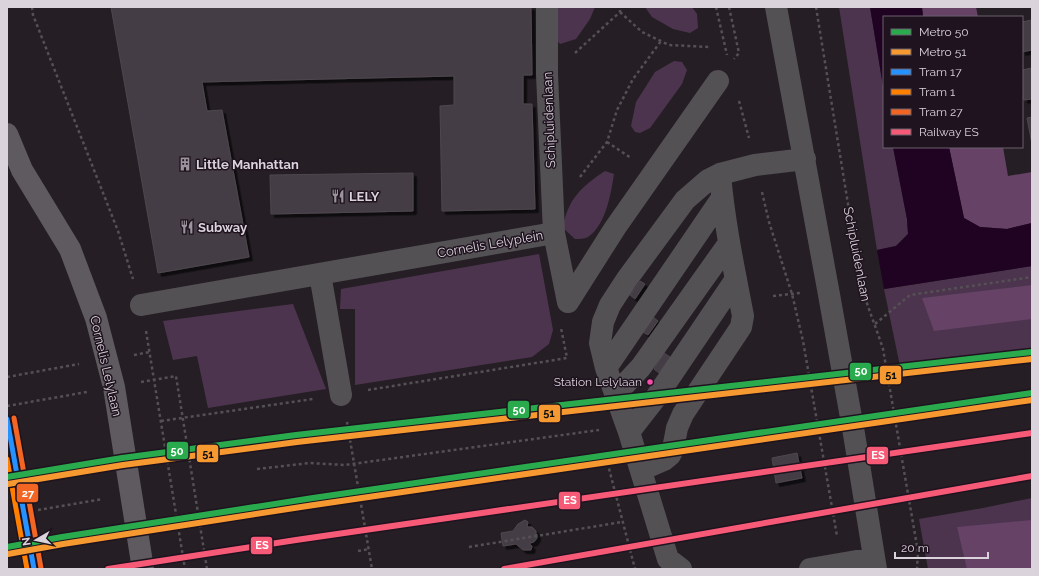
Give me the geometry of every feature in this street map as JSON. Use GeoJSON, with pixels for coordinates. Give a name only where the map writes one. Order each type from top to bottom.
{"type":"FeatureCollection","features":[{"type":"Feature","properties":{"kind":"main road","name":"Cornelis Lelylaan"},"geometry":{"type":"LineString","coordinates":[[7,134],[22,170],[70,249],[96,318],[114,387],[143,569]]}},
{"type":"Feature","properties":{"kind":"street","name":"Schipluidenlaan"},"geometry":{"type":"LineString","coordinates":[[547,7],[547,74],[554,233]]}},
{"type":"Feature","properties":{"kind":"street"},"geometry":{"type":"LineString","coordinates":[[776,7],[805,159],[854,434],[874,564],[841,564],[810,569]]}},
{"type":"Feature","properties":{"kind":"street"},"geometry":{"type":"LineString","coordinates":[[568,302],[616,228],[724,73]]}},
{"type":"Feature","properties":{"kind":"street"},"geometry":{"type":"LineString","coordinates":[[681,569],[668,559],[629,432],[606,368],[600,343],[603,322],[610,305],[627,279],[685,200],[708,180],[720,174],[756,165],[805,159]]}},
{"type":"Feature","properties":{"kind":"street"},"geometry":{"type":"LineString","coordinates":[[641,470],[664,460],[670,455],[673,449],[677,428],[683,414],[741,327],[743,316],[729,243],[720,174]]}},
{"type":"Feature","properties":{"kind":"street"},"geometry":{"type":"LineString","coordinates":[[606,368],[722,198]]}},
{"type":"Feature","properties":{"kind":"street","name":"Cornelis Lelyplein"},"geometry":{"type":"LineString","coordinates":[[141,305],[554,233],[568,302]]}},
{"type":"Feature","properties":{"kind":"street"},"geometry":{"type":"LineString","coordinates":[[615,395],[641,367],[729,243]]}},
{"type":"Feature","properties":{"kind":"street"},"geometry":{"type":"LineString","coordinates":[[320,274],[341,394]]}},
{"type":"Feature","properties":{"kind":"street"},"geometry":{"type":"LineString","coordinates":[[629,432],[657,396],[736,279]]}},
{"type":"Feature","properties":{"kind":"path"},"geometry":{"type":"LineString","coordinates":[[32,7],[33,15],[118,230],[141,305],[185,569]]}},
{"type":"Feature","properties":{"kind":"path"},"geometry":{"type":"LineString","coordinates":[[547,74],[578,51],[620,12],[620,7]]}},
{"type":"Feature","properties":{"kind":"path"},"geometry":{"type":"LineString","coordinates":[[716,7],[724,73]]}},
{"type":"Feature","properties":{"kind":"path"},"geometry":{"type":"LineString","coordinates":[[724,73],[739,53],[729,7]]}},
{"type":"Feature","properties":{"kind":"path","name":"Schipluidenlaan"},"geometry":{"type":"LineString","coordinates":[[816,7],[861,284],[866,304],[875,324],[883,349],[918,552],[917,569]]}},
{"type":"Feature","properties":{"kind":"path"},"geometry":{"type":"LineString","coordinates":[[620,12],[642,32],[669,45],[709,47]]}},
{"type":"Feature","properties":{"kind":"path"},"geometry":{"type":"LineString","coordinates":[[552,196],[581,176],[607,142],[617,110],[633,79],[661,41]]}},
{"type":"Feature","properties":{"kind":"path"},"geometry":{"type":"LineString","coordinates":[[738,96],[769,222],[792,294],[803,341],[841,564]]}},
{"type":"Feature","properties":{"kind":"path"},"geometry":{"type":"LineString","coordinates":[[875,324],[910,295],[1032,277]]}},
{"type":"Feature","properties":{"kind":"path"},"geometry":{"type":"LineString","coordinates":[[161,421],[567,358],[558,313],[568,302]]}},
{"type":"Feature","properties":{"kind":"path"},"geometry":{"type":"LineString","coordinates":[[341,394],[372,569]]}},
{"type":"Feature","properties":{"kind":"path"},"geometry":{"type":"LineString","coordinates":[[257,469],[310,463],[345,465],[354,464],[599,430]]}},
{"type":"Feature","properties":{"kind":"path"},"geometry":{"type":"LineString","coordinates":[[38,510],[103,499]]}},
{"type":"Feature","properties":{"kind":"path"},"geometry":{"type":"LineString","coordinates":[[469,547],[622,522]]}},
{"type":"Feature","properties":{"kind":"path"},"geometry":{"type":"LineString","coordinates":[[358,551],[369,549]]}},
{"type":"Feature","properties":{"kind":"shaded area"},"geometry":{"type":"Polygon","coordinates":[[[555,7],[595,7],[590,19],[576,39],[560,44],[554,37],[555,7]]]}},
{"type":"Feature","properties":{"kind":"shaded area"},"geometry":{"type":"Polygon","coordinates":[[[645,7],[692,7],[697,14],[698,28],[690,33],[673,29],[652,17],[645,7]]]}},
{"type":"Feature","properties":{"kind":"shaded area"},"geometry":{"type":"Polygon","coordinates":[[[839,7],[870,7],[883,86],[883,148],[893,148],[907,219],[908,234],[896,246],[877,250],[839,7]]]}},
{"type":"Feature","properties":{"kind":"shaded area"},"geometry":{"type":"Polygon","coordinates":[[[870,7],[922,7],[923,16],[883,16],[883,86],[870,7]]]}},
{"type":"Feature","properties":{"kind":"shaded area"},"geometry":{"type":"Polygon","coordinates":[[[922,7],[976,7],[978,16],[923,16],[922,7]]]}},
{"type":"Feature","properties":{"kind":"shaded area"},"geometry":{"type":"Polygon","coordinates":[[[674,61],[682,62],[687,70],[682,84],[650,128],[640,133],[635,132],[631,126],[636,102],[655,72],[674,61]]]}},
{"type":"Feature","properties":{"kind":"shaded area"},"geometry":{"type":"Polygon","coordinates":[[[893,148],[949,148],[964,218],[980,227],[1007,229],[1032,223],[1032,266],[884,289],[877,250],[896,246],[908,234],[907,219],[893,148]]]}},
{"type":"Feature","properties":{"kind":"shaded area"},"geometry":{"type":"Polygon","coordinates":[[[949,148],[1003,148],[1008,176],[1032,172],[1032,223],[1007,229],[980,227],[964,218],[949,148]]]}},
{"type":"Feature","properties":{"kind":"shaded area"},"geometry":{"type":"Polygon","coordinates":[[[605,171],[614,174],[607,208],[594,232],[583,239],[575,239],[563,228],[568,209],[583,188],[605,171]]]}},
{"type":"Feature","properties":{"kind":"shaded area"},"geometry":{"type":"Polygon","coordinates":[[[539,254],[553,330],[549,344],[532,357],[355,385],[355,309],[340,309],[341,289],[539,254]]]}},
{"type":"Feature","properties":{"kind":"shaded area"},"geometry":{"type":"Polygon","coordinates":[[[1032,266],[1032,352],[901,371],[884,289],[1032,266]]]}},
{"type":"Feature","properties":{"kind":"shaded area"},"geometry":{"type":"Polygon","coordinates":[[[1032,285],[1032,319],[934,331],[922,298],[1032,285]]]}},
{"type":"Feature","properties":{"kind":"shaded area"},"geometry":{"type":"Polygon","coordinates":[[[293,304],[326,389],[208,408],[197,356],[173,360],[163,321],[293,304]]]}},
{"type":"Feature","properties":{"kind":"shaded area"},"geometry":{"type":"Polygon","coordinates":[[[1032,498],[1032,551],[978,569],[928,569],[919,519],[1032,498]]]}},
{"type":"Feature","properties":{"kind":"shaded area"},"geometry":{"type":"Polygon","coordinates":[[[1032,520],[1032,569],[967,569],[957,527],[1032,520]]]}},
{"type":"Feature","properties":{"kind":"building","name":"Little Manhattan"},"geometry":{"type":"Polygon","coordinates":[[[111,7],[531,7],[532,75],[523,75],[523,104],[532,104],[535,209],[442,211],[440,106],[454,105],[454,76],[202,82],[207,111],[222,110],[249,257],[158,273],[111,7]]]}},
{"type":"Feature","properties":{"kind":"building"},"geometry":{"type":"Polygon","coordinates":[[[1032,20],[1032,50],[1023,52],[1023,22],[1032,20]]]}},
{"type":"Feature","properties":{"kind":"building"},"geometry":{"type":"Polygon","coordinates":[[[1032,68],[1032,99],[1024,100],[1023,70],[1032,68]]]}},
{"type":"Feature","properties":{"kind":"building"},"geometry":{"type":"Polygon","coordinates":[[[1032,117],[1032,144],[1027,118],[1032,117]]]}},
{"type":"Feature","properties":{"kind":"building"},"geometry":{"type":"Polygon","coordinates":[[[413,173],[413,211],[271,214],[270,175],[413,173]]]}},
{"type":"Feature","properties":{"kind":"building"},"geometry":{"type":"Polygon","coordinates":[[[640,281],[645,284],[635,299],[630,295],[640,281]]]}},
{"type":"Feature","properties":{"kind":"building"},"geometry":{"type":"Polygon","coordinates":[[[653,317],[658,321],[648,335],[643,332],[653,317]]]}},
{"type":"Feature","properties":{"kind":"building"},"geometry":{"type":"Polygon","coordinates":[[[664,353],[670,357],[659,373],[654,369],[664,353]]]}},
{"type":"Feature","properties":{"kind":"building"},"geometry":{"type":"Polygon","coordinates":[[[797,453],[802,478],[776,483],[772,458],[797,453]]]}},
{"type":"Feature","properties":{"kind":"building"},"geometry":{"type":"Polygon","coordinates":[[[525,520],[528,522],[527,527],[532,527],[536,531],[534,534],[537,534],[537,538],[534,542],[530,543],[532,546],[531,550],[523,550],[516,544],[503,546],[501,533],[513,531],[518,524],[525,520]]]}},
{"type":"Feature","properties":{"kind":"metro line","name":"50"},"geometry":{"type":"LineString","coordinates":[[7,477],[122,458],[296,435],[1032,352]]}},
{"type":"Feature","properties":{"kind":"metro line","name":"51"},"geometry":{"type":"LineString","coordinates":[[8,484],[123,465],[297,442],[1032,359]]}},
{"type":"Feature","properties":{"kind":"metro line","name":"50"},"geometry":{"type":"LineString","coordinates":[[7,547],[313,498],[1032,393]]}},
{"type":"Feature","properties":{"kind":"metro line","name":"51"},"geometry":{"type":"LineString","coordinates":[[8,554],[314,505],[1032,400]]}},
{"type":"Feature","properties":{"kind":"tram line","name":"27"},"geometry":{"type":"LineString","coordinates":[[14,418],[41,568]]}},
{"type":"Feature","properties":{"kind":"tram line","name":"17"},"geometry":{"type":"LineString","coordinates":[[7,419],[34,569]]}},
{"type":"Feature","properties":{"kind":"tram line","name":"1"},"geometry":{"type":"LineString","coordinates":[[7,459],[27,569]]}},
{"type":"Feature","properties":{"kind":"rail line","name":"ES"},"geometry":{"type":"LineString","coordinates":[[108,569],[296,540],[1032,433]]}},
{"type":"Feature","properties":{"kind":"rail line","name":"ES"},"geometry":{"type":"LineString","coordinates":[[504,569],[1032,476]]}},
{"type":"Feature","properties":{"kind":"place","name":"Little Manhattan"},"geometry":{"type":"Point","coordinates":[185,164]}},
{"type":"Feature","properties":{"kind":"place","name":"LELY"},"geometry":{"type":"Point","coordinates":[338,196]}},
{"type":"Feature","properties":{"kind":"place","name":"Subway"},"geometry":{"type":"Point","coordinates":[187,227]}},
{"type":"Feature","properties":{"kind":"place","name":"Station Lelylaan"},"geometry":{"type":"Point","coordinates":[650,382]}}]}
